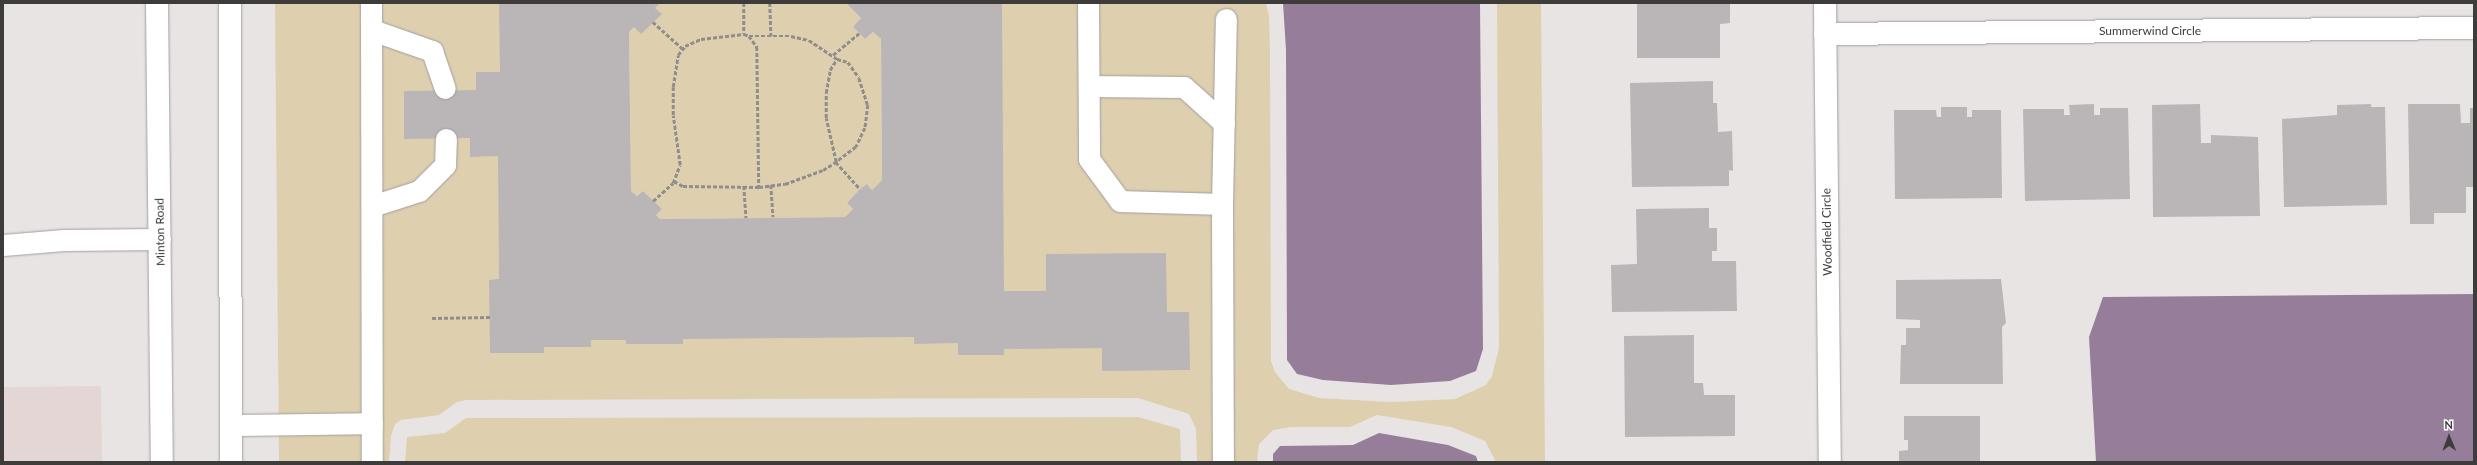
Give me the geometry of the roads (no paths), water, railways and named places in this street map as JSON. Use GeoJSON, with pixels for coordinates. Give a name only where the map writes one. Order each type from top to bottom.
{"type":"FeatureCollection","features":[{"type":"Feature","properties":{"kind":"street","name":"Minton Road"},"geometry":{"type":"LineString","coordinates":[[157,3],[162,462]]}},
{"type":"Feature","properties":{"kind":"street"},"geometry":{"type":"LineString","coordinates":[[230,3],[231,462]]}},
{"type":"Feature","properties":{"kind":"street","name":"Woodfield Circle"},"geometry":{"type":"LineString","coordinates":[[1825,3],[1830,462]]}},
{"type":"Feature","properties":{"kind":"street","name":"Summerwind Circle"},"geometry":{"type":"LineString","coordinates":[[1825,34],[2474,28]]}},
{"type":"Feature","properties":{"kind":"lane"},"geometry":{"type":"LineString","coordinates":[[371,3],[372,462]]}},
{"type":"Feature","properties":{"kind":"lane"},"geometry":{"type":"LineString","coordinates":[[1088,3],[1089,159],[1120,201],[1222,204]]}},
{"type":"Feature","properties":{"kind":"lane"},"geometry":{"type":"LineString","coordinates":[[1222,462],[1222,204],[1226,19]]}},
{"type":"Feature","properties":{"kind":"lane"},"geometry":{"type":"LineString","coordinates":[[372,30],[432,51],[445,88]]}},
{"type":"Feature","properties":{"kind":"lane"},"geometry":{"type":"LineString","coordinates":[[1089,86],[1184,87],[1224,123]]}},
{"type":"Feature","properties":{"kind":"lane"},"geometry":{"type":"LineString","coordinates":[[372,206],[419,191],[445,166],[446,139]]}},
{"type":"Feature","properties":{"kind":"lane"},"geometry":{"type":"LineString","coordinates":[[3,245],[64,240],[160,239]]}},
{"type":"Feature","properties":{"kind":"lane"},"geometry":{"type":"LineString","coordinates":[[231,425],[372,423]]}}]}
